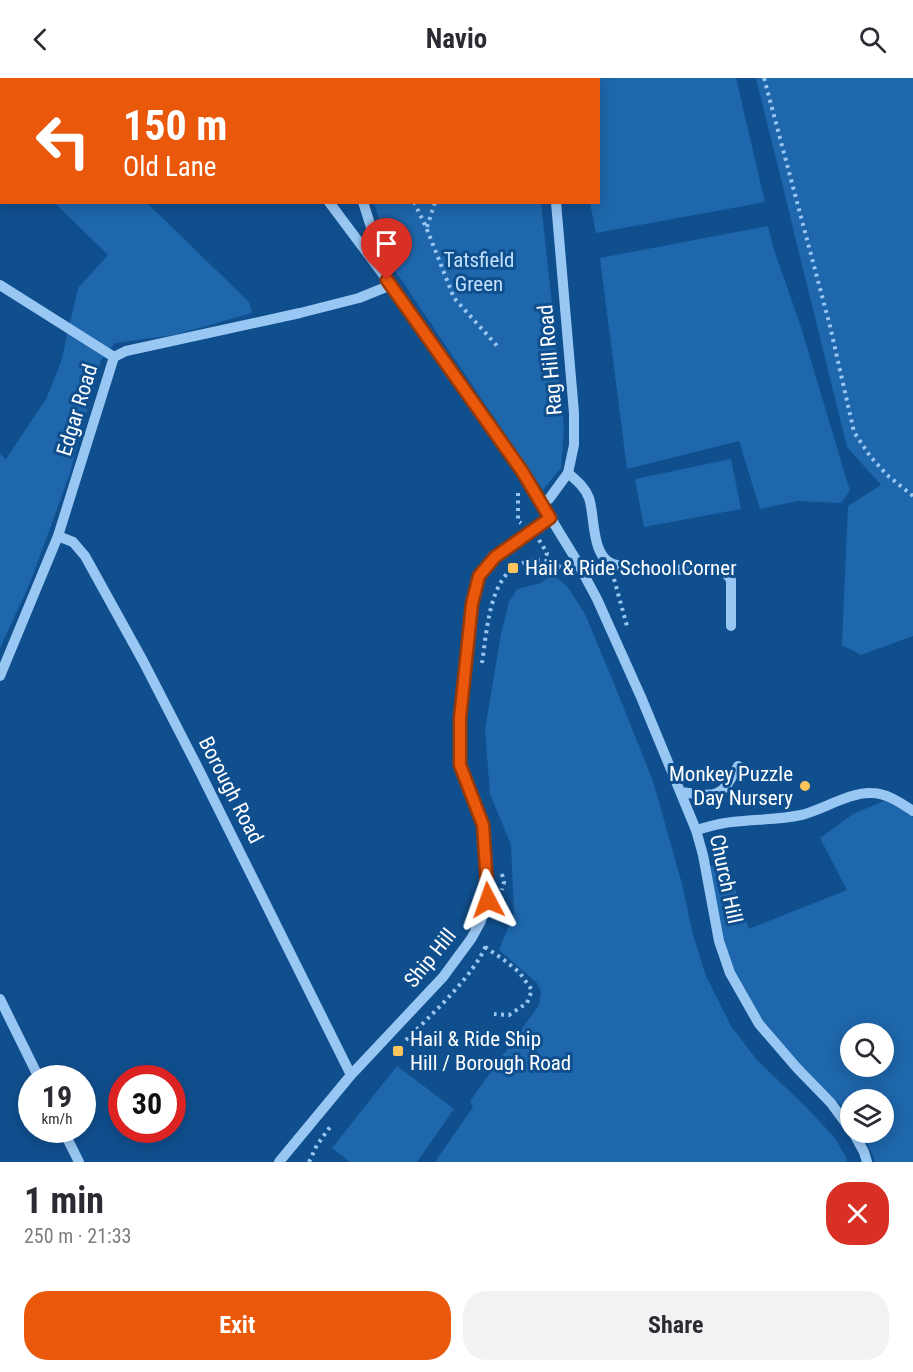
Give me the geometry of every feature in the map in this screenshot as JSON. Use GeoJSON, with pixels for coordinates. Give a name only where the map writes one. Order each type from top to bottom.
{"type":"FeatureCollection","features":[{"type":"Feature","properties":{"kind":"street","name":"Church Hill"},"geometry":{"type":"LineString","coordinates":[[330,204],[522,471],[575,558],[597,599],[641,697],[696,830],[720,941],[730,973],[759,1024],[840,1114]]}},
{"type":"Feature","properties":{"kind":"street"},"geometry":{"type":"LineString","coordinates":[[364,204],[389,283]]}},
{"type":"Feature","properties":{"kind":"street","name":"Rag Hill Road"},"geometry":{"type":"LineString","coordinates":[[542,503],[549,499],[568,473],[574,445],[574,413],[556,204]]}},
{"type":"Feature","properties":{"kind":"street","name":"Edgar Road"},"geometry":{"type":"LineString","coordinates":[[0,676],[58,536],[114,357],[126,351],[310,311],[359,298],[389,283]]}},
{"type":"Feature","properties":{"kind":"street"},"geometry":{"type":"LineString","coordinates":[[0,285],[114,357]]}},
{"type":"Feature","properties":{"kind":"street"},"geometry":{"type":"LineString","coordinates":[[568,473],[580,483],[589,498],[602,556],[610,563],[625,567],[685,569],[707,566],[723,569],[731,580],[731,626]]}},
{"type":"Feature","properties":{"kind":"street","name":"Ship Hill"},"geometry":{"type":"LineString","coordinates":[[279,1162],[351,1075],[444,977],[481,921],[488,900],[483,825],[460,765],[460,718],[472,604],[479,576],[495,557],[550,518]]}},
{"type":"Feature","properties":{"kind":"street","name":"Borough Road"},"geometry":{"type":"LineString","coordinates":[[58,536],[73,542],[85,556],[143,661],[351,1075]]}},
{"type":"Feature","properties":{"kind":"street"},"geometry":{"type":"LineString","coordinates":[[681,792],[708,795],[719,793],[728,785],[738,766]]}},
{"type":"Feature","properties":{"kind":"street"},"geometry":{"type":"LineString","coordinates":[[696,830],[730,822],[803,814],[870,792],[896,800],[913,811]]}},
{"type":"Feature","properties":{"kind":"street"},"geometry":{"type":"LineString","coordinates":[[0,999],[33,1065]]}},
{"type":"Feature","properties":{"kind":"street"},"geometry":{"type":"LineString","coordinates":[[70,1143],[79,1162]]}},
{"type":"Feature","properties":{"kind":"street","name":"Church Hill"},"geometry":{"type":"LineString","coordinates":[[859,1143],[867,1162]]}},
{"type":"Feature","properties":{"kind":"path"},"geometry":{"type":"LineString","coordinates":[[764,78],[830,326],[854,432],[870,456],[887,475],[913,496]]}},
{"type":"Feature","properties":{"kind":"path"},"geometry":{"type":"LineString","coordinates":[[415,204],[454,298],[499,348]]}},
{"type":"Feature","properties":{"kind":"path"},"geometry":{"type":"LineString","coordinates":[[426,228],[434,204]]}},
{"type":"Feature","properties":{"kind":"path"},"geometry":{"type":"LineString","coordinates":[[482,670],[492,606],[505,573],[516,565],[532,560],[543,560],[572,574]]}},
{"type":"Feature","properties":{"kind":"path"},"geometry":{"type":"LineString","coordinates":[[502,873],[504,882],[502,894]]}},
{"type":"Feature","properties":{"kind":"path"},"geometry":{"type":"LineString","coordinates":[[401,1046],[458,986],[483,955],[490,937]]}},
{"type":"Feature","properties":{"kind":"path"},"geometry":{"type":"LineString","coordinates":[[471,939],[519,972],[532,990],[528,1003],[509,1016],[494,1014]]}},
{"type":"Feature","properties":{"kind":"path"},"geometry":{"type":"LineString","coordinates":[[309,1162],[317,1145],[334,1121]]}},
{"type":"Feature","properties":{"kind":"green space"},"geometry":{"type":"Polygon","coordinates":[[[600,78],[736,78],[765,202],[596,233],[590,204],[600,204],[600,78]]]}},
{"type":"Feature","properties":{"kind":"green space"},"geometry":{"type":"Polygon","coordinates":[[[756,78],[913,78],[913,636],[861,655],[842,645],[848,506],[881,485],[847,447],[756,78]]]}},
{"type":"Feature","properties":{"kind":"green space"},"geometry":{"type":"Polygon","coordinates":[[[56,204],[148,204],[249,302],[252,313],[174,335],[115,343],[101,360],[69,476],[30,583],[0,648],[0,454],[6,459],[46,399],[61,362],[78,288],[108,255],[56,204]]]}},
{"type":"Feature","properties":{"kind":"green space","name":"Tatsfield Green"},"geometry":{"type":"Polygon","coordinates":[[[374,204],[541,204],[564,429],[561,468],[543,490],[396,272],[374,204]]]}},
{"type":"Feature","properties":{"kind":"green space"},"geometry":{"type":"Polygon","coordinates":[[[768,226],[850,491],[841,503],[798,501],[760,509],[739,441],[627,469],[600,258],[768,226]]]}},
{"type":"Feature","properties":{"kind":"green space"},"geometry":{"type":"Polygon","coordinates":[[[731,459],[741,509],[644,527],[635,479],[731,459]]]}},
{"type":"Feature","properties":{"kind":"green space"},"geometry":{"type":"Polygon","coordinates":[[[552,574],[567,586],[585,614],[653,781],[706,976],[731,1026],[756,1059],[834,1137],[847,1162],[435,1162],[473,1107],[470,1101],[539,1005],[541,992],[537,983],[499,950],[514,913],[511,845],[490,794],[485,730],[501,634],[509,602],[517,589],[541,583],[552,574]]]}},
{"type":"Feature","properties":{"kind":"green space"},"geometry":{"type":"Polygon","coordinates":[[[891,798],[913,817],[913,1162],[875,1162],[866,1143],[894,1143],[894,1089],[840,1089],[840,1104],[811,1078],[761,1023],[740,988],[726,952],[709,867],[725,861],[749,929],[847,890],[820,838],[853,814],[891,798]]]}},
{"type":"Feature","properties":{"kind":"green space"},"geometry":{"type":"Polygon","coordinates":[[[397,1066],[454,1109],[417,1162],[350,1162],[332,1148],[397,1066]]]}},
{"type":"Feature","properties":{"kind":"place","name":"Hail & Ride School Corner"},"geometry":{"type":"Point","coordinates":[513,568]}},
{"type":"Feature","properties":{"kind":"place","name":"Monkey Puzzle Day Nursery"},"geometry":{"type":"Point","coordinates":[805,786]}},
{"type":"Feature","properties":{"kind":"place","name":"Hail & Ride Ship Hill / Borough Road"},"geometry":{"type":"Point","coordinates":[398,1051]}},
{"type":"Feature","properties":{"kind":"route"},"geometry":{"type":"LineString","coordinates":[[387,280],[522,471],[550,518],[495,557],[479,576],[472,604],[460,718],[460,765],[483,825],[488,900]]}}]}
